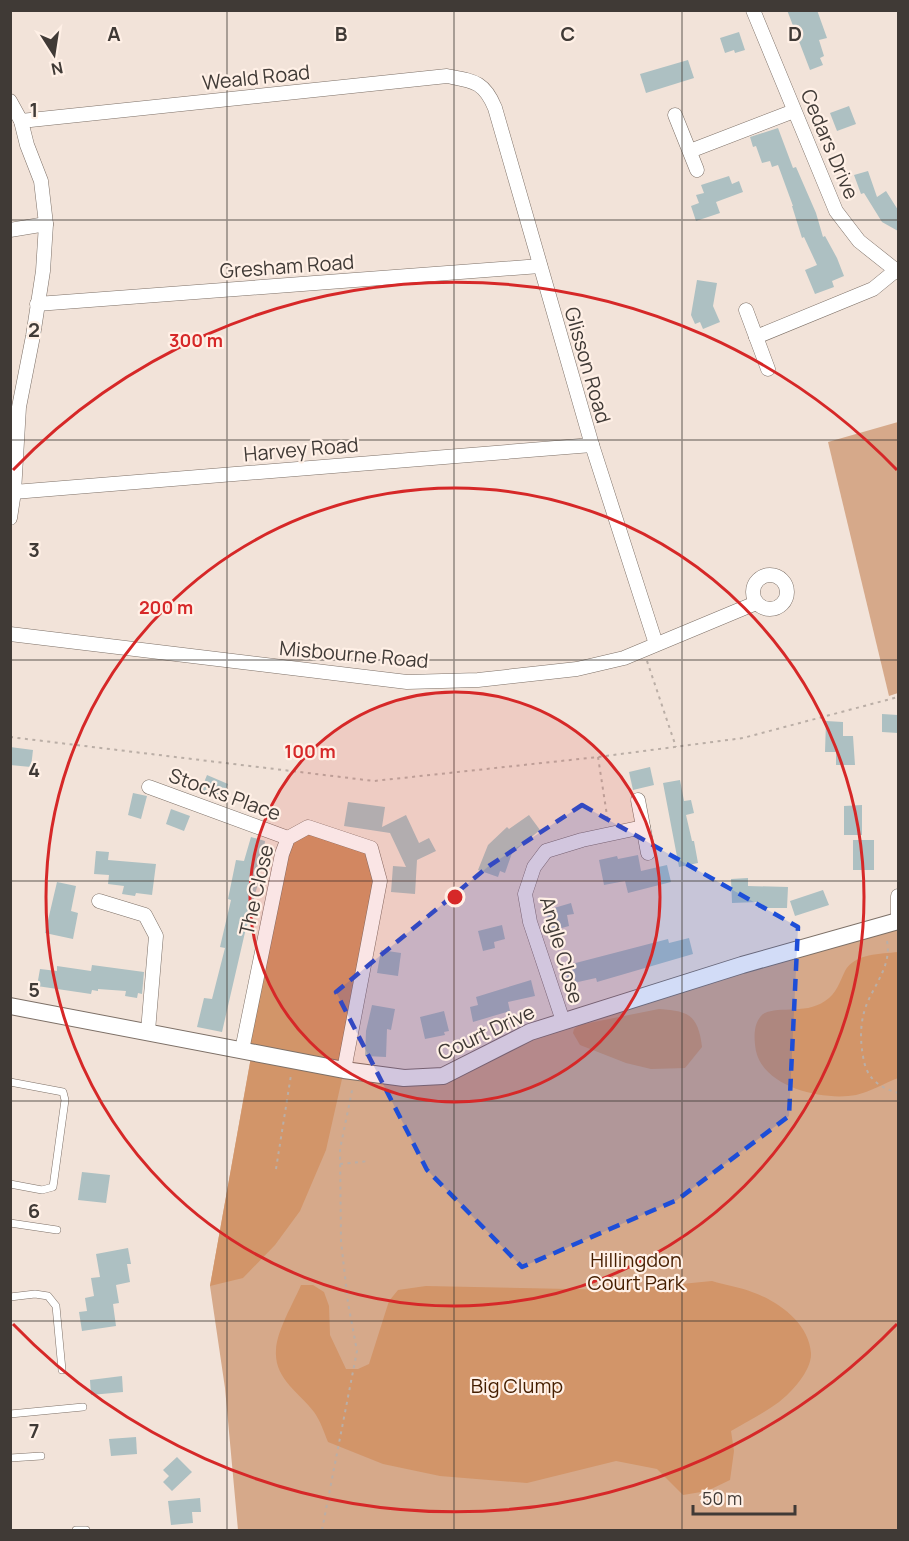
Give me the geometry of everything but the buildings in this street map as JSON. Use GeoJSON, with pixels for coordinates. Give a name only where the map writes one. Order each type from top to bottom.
{"type":"FeatureCollection","features":[{"type":"Feature","properties":{"kind":"street","name":"Cedars Drive"},"geometry":{"type":"LineString","coordinates":[[753,10],[836,211],[859,241],[897,271]]}},
{"type":"Feature","properties":{"kind":"street","name":"Weald Road"},"geometry":{"type":"LineString","coordinates":[[21,121],[447,76],[477,82],[489,94]]}},
{"type":"Feature","properties":{"kind":"street","name":"Glisson Road"},"geometry":{"type":"LineString","coordinates":[[489,94],[591,445],[656,644]]}},
{"type":"Feature","properties":{"kind":"street"},"geometry":{"type":"LineString","coordinates":[[10,101],[21,121],[41,182],[46,224],[44,271],[19,407],[14,492],[10,518]]}},
{"type":"Feature","properties":{"kind":"street"},"geometry":{"type":"LineString","coordinates":[[690,151],[794,111]]}},
{"type":"Feature","properties":{"kind":"street"},"geometry":{"type":"LineString","coordinates":[[675,114],[697,170]]}},
{"type":"Feature","properties":{"kind":"street"},"geometry":{"type":"LineString","coordinates":[[10,230],[46,224]]}},
{"type":"Feature","properties":{"kind":"street","name":"Gresham Road"},"geometry":{"type":"LineString","coordinates":[[37,304],[540,266]]}},
{"type":"Feature","properties":{"kind":"street"},"geometry":{"type":"LineString","coordinates":[[756,338],[873,289],[897,271]]}},
{"type":"Feature","properties":{"kind":"street"},"geometry":{"type":"LineString","coordinates":[[746,310],[768,369]]}},
{"type":"Feature","properties":{"kind":"street","name":"Harvey Road"},"geometry":{"type":"LineString","coordinates":[[14,492],[591,445]]}},
{"type":"Feature","properties":{"kind":"street","name":"Misbourne Road"},"geometry":{"type":"LineString","coordinates":[[10,634],[407,682],[478,680],[577,669],[624,658],[756,603]]}},
{"type":"Feature","properties":{"kind":"street","name":"Stocks Place"},"geometry":{"type":"LineString","coordinates":[[149,786],[288,838]]}},
{"type":"Feature","properties":{"kind":"street"},"geometry":{"type":"LineString","coordinates":[[638,800],[648,853]]}},
{"type":"Feature","properties":{"kind":"street","name":"The Close"},"geometry":{"type":"LineString","coordinates":[[242,1050],[282,854],[288,838],[308,826],[371,848],[380,881],[350,1071]]}},
{"type":"Feature","properties":{"kind":"street","name":"Angle Close"},"geometry":{"type":"LineString","coordinates":[[563,1021],[530,922],[525,894],[534,867],[546,851],[582,840],[610,836],[643,827]]}},
{"type":"Feature","properties":{"kind":"street"},"geometry":{"type":"LineString","coordinates":[[893,922],[898,896]]}},
{"type":"Feature","properties":{"kind":"street"},"geometry":{"type":"LineString","coordinates":[[99,901],[145,915],[156,936],[148,1031]]}},
{"type":"Feature","properties":{"kind":"street","name":"Court Drive"},"geometry":{"type":"LineString","coordinates":[[10,1006],[350,1071],[404,1078],[443,1076],[530,1032],[753,962],[893,922]]}},
{"type":"Feature","properties":{"kind":"lane"},"geometry":{"type":"LineString","coordinates":[[10,1082],[63,1092],[65,1100],[52,1187],[42,1190],[10,1184]]}},
{"type":"Feature","properties":{"kind":"lane"},"geometry":{"type":"LineString","coordinates":[[10,1222],[57,1230]]}},
{"type":"Feature","properties":{"kind":"lane"},"geometry":{"type":"LineString","coordinates":[[10,1297],[35,1294],[48,1296],[56,1305],[63,1370]]}},
{"type":"Feature","properties":{"kind":"lane"},"geometry":{"type":"LineString","coordinates":[[10,1414],[83,1407]]}},
{"type":"Feature","properties":{"kind":"lane"},"geometry":{"type":"LineString","coordinates":[[10,1458],[41,1456]]}},
{"type":"Feature","properties":{"kind":"lane"},"geometry":{"type":"LineString","coordinates":[[76,1530],[86,1530]]}},
{"type":"Feature","properties":{"kind":"path"},"geometry":{"type":"LineString","coordinates":[[642,650],[676,747]]}},
{"type":"Feature","properties":{"kind":"path"},"geometry":{"type":"LineString","coordinates":[[10,737],[374,781],[598,757],[743,738],[898,697]]}},
{"type":"Feature","properties":{"kind":"path"},"geometry":{"type":"LineString","coordinates":[[598,757],[610,836]]}},
{"type":"Feature","properties":{"kind":"path"},"geometry":{"type":"LineString","coordinates":[[893,922],[887,963],[866,1007],[860,1038],[865,1069],[870,1077],[878,1086],[898,1093]]}},
{"type":"Feature","properties":{"kind":"path"},"geometry":{"type":"LineString","coordinates":[[276,1168],[294,1060]]}},
{"type":"Feature","properties":{"kind":"path"},"geometry":{"type":"LineString","coordinates":[[322,1530],[357,1351],[341,1236],[340,1149],[350,1071]]}},
{"type":"Feature","properties":{"kind":"path"},"geometry":{"type":"LineString","coordinates":[[340,1164],[369,1161]]}},
{"type":"Feature","properties":{"kind":"path"},"geometry":{"type":"LineString","coordinates":[[341,1236],[347,1236]]}},
{"type":"Feature","properties":{"kind":"highlighted area"},"geometry":{"type":"Polygon","coordinates":[[[582,805],[798,927],[789,1116],[677,1200],[522,1267],[427,1170],[336,992],[489,866],[582,805]]]}},
{"type":"Feature","properties":{"kind":"green space"},"geometry":{"type":"Polygon","coordinates":[[[898,422],[898,693],[889,696],[828,442],[898,422]]]}},
{"type":"Feature","properties":{"kind":"green space"},"geometry":{"type":"Polygon","coordinates":[[[308,827],[371,848],[380,881],[344,1070],[326,1150],[300,1211],[275,1245],[243,1278],[210,1286],[252,1052],[242,1050],[282,854],[308,827]]]}},
{"type":"Feature","properties":{"kind":"green space","name":"Hillingdon Court Park"},"geometry":{"type":"Polygon","coordinates":[[[898,925],[898,1530],[238,1530],[225,1388],[210,1286],[252,1051],[424,1078],[506,1044],[898,925]]]}},
{"type":"Feature","properties":{"kind":"green space"},"geometry":{"type":"Polygon","coordinates":[[[898,952],[898,1078],[861,1094],[828,1096],[797,1089],[783,1083],[761,1064],[756,1051],[755,1028],[761,1016],[773,1011],[817,1005],[832,995],[849,965],[855,961],[869,956],[898,952]]]}},
{"type":"Feature","properties":{"kind":"green space"},"geometry":{"type":"Polygon","coordinates":[[[659,1009],[685,1013],[695,1021],[702,1047],[685,1068],[651,1069],[626,1063],[580,1045],[573,1033],[579,1025],[659,1009]]]}},
{"type":"Feature","properties":{"kind":"green space","name":"Big Clump"},"geometry":{"type":"Polygon","coordinates":[[[712,1281],[752,1292],[782,1307],[805,1332],[811,1353],[805,1373],[790,1393],[731,1431],[734,1451],[730,1480],[707,1491],[683,1495],[657,1469],[616,1461],[527,1483],[440,1476],[383,1464],[328,1442],[316,1415],[283,1377],[276,1360],[279,1334],[301,1285],[313,1285],[324,1292],[329,1306],[330,1335],[346,1369],[358,1369],[369,1364],[389,1301],[398,1290],[426,1286],[620,1290],[712,1281]]]}}]}
